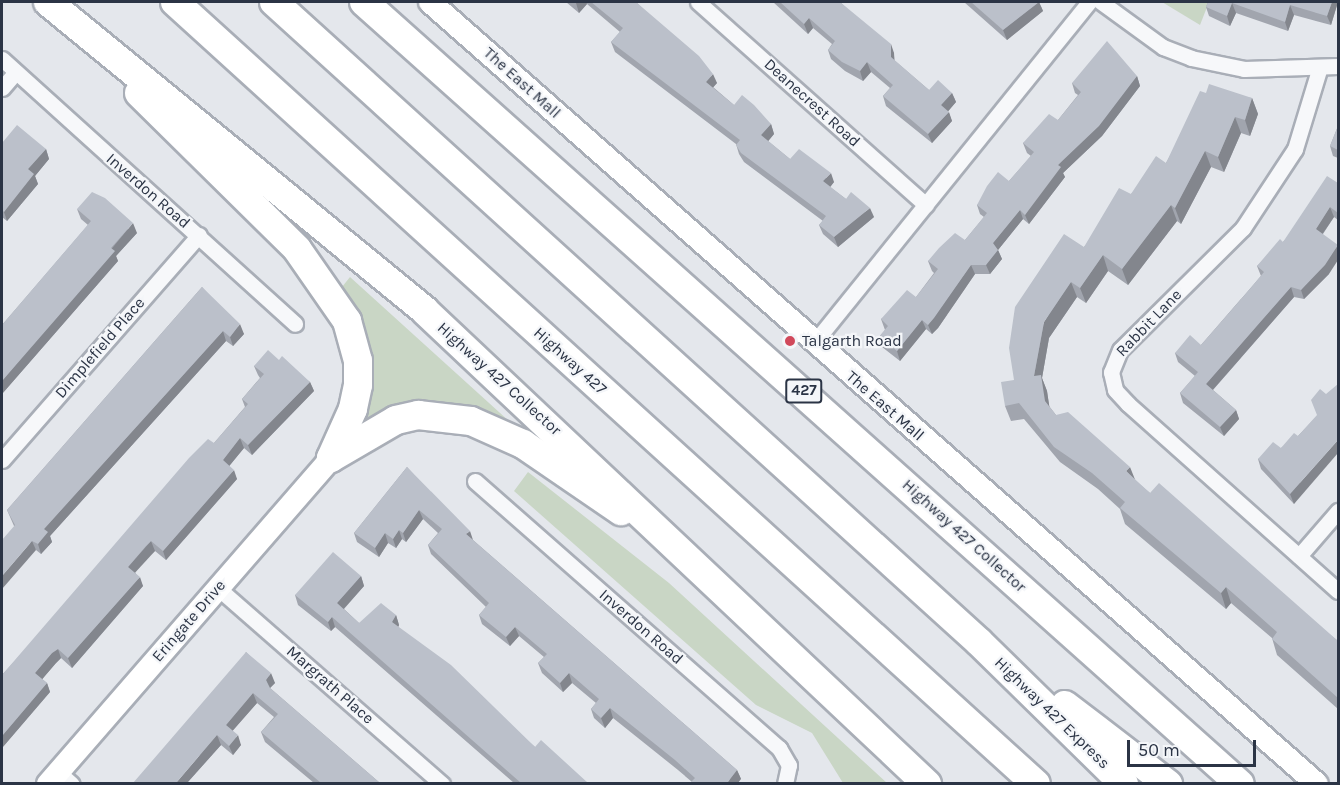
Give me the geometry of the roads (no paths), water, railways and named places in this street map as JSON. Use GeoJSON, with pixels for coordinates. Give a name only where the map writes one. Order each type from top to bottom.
{"type":"FeatureCollection","features":[{"type":"Feature","properties":{"kind":"highway"},"geometry":{"type":"LineString","coordinates":[[46,2],[297,249],[347,321],[358,361],[358,385],[331,459]]}},
{"type":"Feature","properties":{"kind":"highway","name":"Highway 427 Collector"},"geometry":{"type":"LineString","coordinates":[[46,2],[424,311],[762,624],[927,783]]}},
{"type":"Feature","properties":{"kind":"highway","name":"Highway 427"},"geometry":{"type":"LineString","coordinates":[[175,2],[965,721]]}},
{"type":"Feature","properties":{"kind":"highway"},"geometry":{"type":"LineString","coordinates":[[274,2],[979,642],[1168,783]]}},
{"type":"Feature","properties":{"kind":"highway","name":"Highway 427 Collector"},"geometry":{"type":"LineString","coordinates":[[364,2],[1240,783]]}},
{"type":"Feature","properties":{"kind":"highway"},"geometry":{"type":"LineString","coordinates":[[331,459],[396,420],[430,415],[471,421],[568,473],[762,624]]}},
{"type":"Feature","properties":{"kind":"highway","name":"Highway 427 Express"},"geometry":{"type":"LineString","coordinates":[[979,642],[1125,783]]}},
{"type":"Feature","properties":{"kind":"highway"},"geometry":{"type":"LineString","coordinates":[[965,721],[1020,783]]}},
{"type":"Feature","properties":{"kind":"highway"},"geometry":{"type":"LineString","coordinates":[[965,721],[1036,783]]}},
{"type":"Feature","properties":{"kind":"main road","name":"The East Mall"},"geometry":{"type":"LineString","coordinates":[[430,2],[813,344],[1317,783]]}},
{"type":"Feature","properties":{"kind":"main road","name":"Eringate Drive"},"geometry":{"type":"LineString","coordinates":[[59,780],[218,588],[331,459]]}},
{"type":"Feature","properties":{"kind":"street","name":"Deanecrest Road"},"geometry":{"type":"LineString","coordinates":[[698,2],[926,205]]}},
{"type":"Feature","properties":{"kind":"street"},"geometry":{"type":"LineString","coordinates":[[813,344],[1089,2]]}},
{"type":"Feature","properties":{"kind":"street"},"geometry":{"type":"LineString","coordinates":[[1101,2],[1163,47],[1191,58],[1244,69],[1319,69],[1338,66]]}},
{"type":"Feature","properties":{"kind":"street","name":"Inverdon Road"},"geometry":{"type":"LineString","coordinates":[[2,59],[295,324]]}},
{"type":"Feature","properties":{"kind":"street","name":"Rabbit Lane"},"geometry":{"type":"LineString","coordinates":[[1319,69],[1295,149],[1243,228],[1120,350],[1110,372],[1115,390],[1128,404],[1338,591]]}},
{"type":"Feature","properties":{"kind":"street"},"geometry":{"type":"LineString","coordinates":[[2,88],[16,72]]}},
{"type":"Feature","properties":{"kind":"street","name":"Dimplefield Place"},"geometry":{"type":"LineString","coordinates":[[2,460],[199,235]]}},
{"type":"Feature","properties":{"kind":"street","name":"Inverdon Road"},"geometry":{"type":"LineString","coordinates":[[475,481],[778,748],[789,765],[785,783]]}},
{"type":"Feature","properties":{"kind":"street"},"geometry":{"type":"LineString","coordinates":[[1299,556],[1338,511]]}},
{"type":"Feature","properties":{"kind":"street","name":"Margrath Place"},"geometry":{"type":"LineString","coordinates":[[218,588],[442,783]]}},
{"type":"Feature","properties":{"kind":"place","name":"Talgarth Road"},"geometry":{"type":"Point","coordinates":[790,341]}}]}
